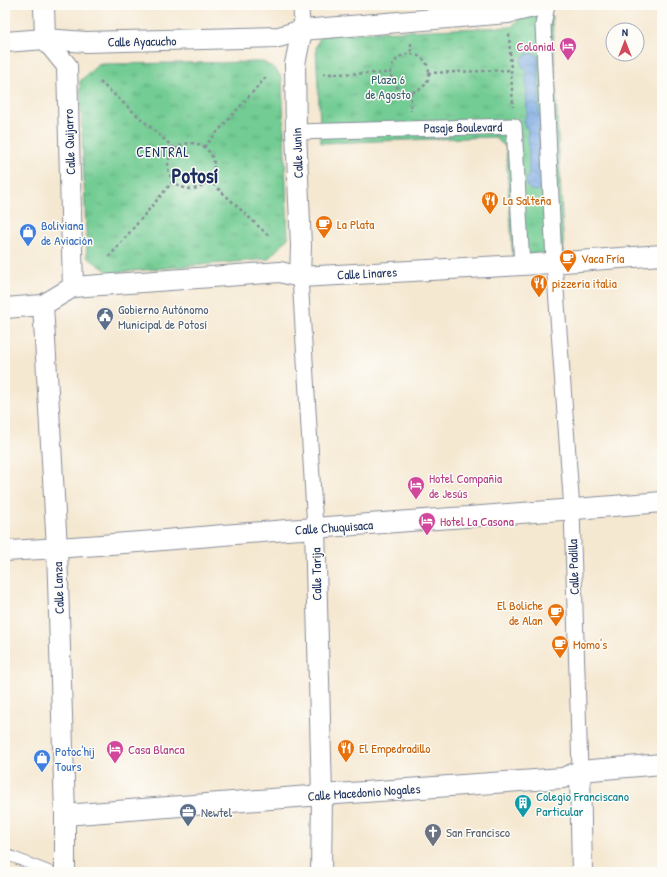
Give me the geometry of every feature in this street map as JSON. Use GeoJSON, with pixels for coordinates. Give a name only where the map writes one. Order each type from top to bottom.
{"type":"FeatureCollection","features":[{"type":"Feature","properties":{"kind":"street"},"geometry":{"type":"LineString","coordinates":[[44,5],[45,39]]}},
{"type":"Feature","properties":{"kind":"street"},"geometry":{"type":"LineString","coordinates":[[301,5],[302,30]]}},
{"type":"Feature","properties":{"kind":"street","name":"Calle Ayacucho"},"geometry":{"type":"LineString","coordinates":[[5,42],[45,39],[86,42],[279,37],[302,30],[508,13],[542,5]]}},
{"type":"Feature","properties":{"kind":"street"},"geometry":{"type":"LineString","coordinates":[[547,5],[543,24],[554,262]]}},
{"type":"Feature","properties":{"kind":"street","name":"Calle Junin"},"geometry":{"type":"LineString","coordinates":[[300,277],[301,246],[296,132],[295,64],[302,30]]}},
{"type":"Feature","properties":{"kind":"street","name":"Calle Quijarro"},"geometry":{"type":"LineString","coordinates":[[45,39],[67,66],[73,287]]}},
{"type":"Feature","properties":{"kind":"street","name":"Pasaje Boulevard"},"geometry":{"type":"LineString","coordinates":[[296,132],[514,126],[522,265]]}},
{"type":"Feature","properties":{"kind":"street","name":"Calle Linares"},"geometry":{"type":"LineString","coordinates":[[73,287],[280,272],[300,277],[522,265],[662,255]]}},
{"type":"Feature","properties":{"kind":"street","name":"Calle Padilla"},"geometry":{"type":"LineString","coordinates":[[554,262],[572,510],[582,872]]}},
{"type":"Feature","properties":{"kind":"street","name":"Calle Tarija"},"geometry":{"type":"LineString","coordinates":[[300,277],[315,528],[322,795],[321,872]]}},
{"type":"Feature","properties":{"kind":"street"},"geometry":{"type":"LineString","coordinates":[[5,308],[43,305],[73,287]]}},
{"type":"Feature","properties":{"kind":"street","name":"Calle Lanza"},"geometry":{"type":"LineString","coordinates":[[43,305],[57,548],[65,815],[65,872]]}},
{"type":"Feature","properties":{"kind":"street","name":"Calle Chuquisaca"},"geometry":{"type":"LineString","coordinates":[[5,551],[572,510],[662,502]]}},
{"type":"Feature","properties":{"kind":"street","name":"Calle Macedonio Nogales"},"geometry":{"type":"LineString","coordinates":[[65,815],[563,778],[580,771],[662,764]]}},
{"type":"Feature","properties":{"kind":"lane"},"geometry":{"type":"LineString","coordinates":[[5,854],[51,872]]}},
{"type":"Feature","properties":{"kind":"path"},"geometry":{"type":"LineString","coordinates":[[508,13],[514,126]]}},
{"type":"Feature","properties":{"kind":"path"},"geometry":{"type":"LineString","coordinates":[[411,54],[423,59],[426,64],[428,76],[422,87],[411,92],[405,91],[395,84],[391,73],[392,67],[399,58],[411,54]]}},
{"type":"Feature","properties":{"kind":"path"},"geometry":{"type":"LineString","coordinates":[[428,73],[510,70]]}},
{"type":"Feature","properties":{"kind":"path"},"geometry":{"type":"LineString","coordinates":[[323,74],[391,73]]}},
{"type":"Feature","properties":{"kind":"path"},"geometry":{"type":"LineString","coordinates":[[204,147],[267,76]]}},
{"type":"Feature","properties":{"kind":"path"},"geometry":{"type":"LineString","coordinates":[[100,82],[174,149]]}},
{"type":"Feature","properties":{"kind":"path"},"geometry":{"type":"LineString","coordinates":[[186,143],[198,144],[204,147],[210,152],[213,159],[213,174],[209,180],[198,188],[192,189],[179,186],[173,182],[167,165],[174,149],[186,143]]}},
{"type":"Feature","properties":{"kind":"path"},"geometry":{"type":"LineString","coordinates":[[209,180],[270,237]]}},
{"type":"Feature","properties":{"kind":"path"},"geometry":{"type":"LineString","coordinates":[[109,257],[173,182]]}},
{"type":"Feature","properties":{"kind":"green space","name":"Plaza 6 de Agosto"},"geometry":{"type":"Polygon","coordinates":[[[552,16],[564,257],[513,261],[506,147],[494,137],[321,143],[316,48],[321,34],[511,27],[522,17],[552,16]]]}},
{"type":"Feature","properties":{"kind":"green space"},"geometry":{"type":"Polygon","coordinates":[[[263,62],[275,69],[282,78],[288,238],[268,259],[110,273],[87,257],[80,81],[99,64],[263,62]]]}},
{"type":"Feature","properties":{"kind":"water"},"geometry":{"type":"Polygon","coordinates":[[[529,53],[533,53],[538,56],[539,113],[541,115],[542,127],[539,129],[541,173],[543,175],[544,187],[535,191],[529,189],[526,182],[529,174],[528,129],[525,127],[524,120],[527,114],[526,71],[522,66],[522,58],[529,53]]]}},
{"type":"Feature","properties":{"kind":"place","name":"Colonial"},"geometry":{"type":"Point","coordinates":[568,61]}},
{"type":"Feature","properties":{"kind":"place","name":"La Salteña"},"geometry":{"type":"Point","coordinates":[490,215]}},
{"type":"Feature","properties":{"kind":"place","name":"La Plata"},"geometry":{"type":"Point","coordinates":[324,239]}},
{"type":"Feature","properties":{"kind":"place","name":"Boliviana de Aviación"},"geometry":{"type":"Point","coordinates":[28,247]}},
{"type":"Feature","properties":{"kind":"place","name":"Vaca Fría"},"geometry":{"type":"Point","coordinates":[568,273]}},
{"type":"Feature","properties":{"kind":"place","name":"pizzeria italia"},"geometry":{"type":"Point","coordinates":[539,298]}},
{"type":"Feature","properties":{"kind":"place","name":"Gobierno Autónomo Municipal de Potosí"},"geometry":{"type":"Point","coordinates":[105,331]}},
{"type":"Feature","properties":{"kind":"place","name":"Hotel Compañia de Jesús"},"geometry":{"type":"Point","coordinates":[416,500]}},
{"type":"Feature","properties":{"kind":"place","name":"Hotel La Casona"},"geometry":{"type":"Point","coordinates":[427,536]}},
{"type":"Feature","properties":{"kind":"place","name":"El Boliche de Alan"},"geometry":{"type":"Point","coordinates":[556,627]}},
{"type":"Feature","properties":{"kind":"place","name":"Momo's"},"geometry":{"type":"Point","coordinates":[560,659]}},
{"type":"Feature","properties":{"kind":"place","name":"El Empedradillo"},"geometry":{"type":"Point","coordinates":[346,763]}},
{"type":"Feature","properties":{"kind":"place","name":"Casa Blanca"},"geometry":{"type":"Point","coordinates":[115,764]}},
{"type":"Feature","properties":{"kind":"place","name":"Potoc'hij Tours"},"geometry":{"type":"Point","coordinates":[42,773]}},
{"type":"Feature","properties":{"kind":"place","name":"Colegio Franciscano Particular"},"geometry":{"type":"Point","coordinates":[523,818]}},
{"type":"Feature","properties":{"kind":"place","name":"Newtel"},"geometry":{"type":"Point","coordinates":[188,827]}},
{"type":"Feature","properties":{"kind":"place","name":"San Francisco"},"geometry":{"type":"Point","coordinates":[433,847]}},
{"type":"Feature","properties":{"kind":"district","name":"CENTRAL"},"geometry":{"type":"Point","coordinates":[163,152]}},
{"type":"Feature","properties":{"kind":"district","name":"Potosí"},"geometry":{"type":"Point","coordinates":[195,176]}}]}
